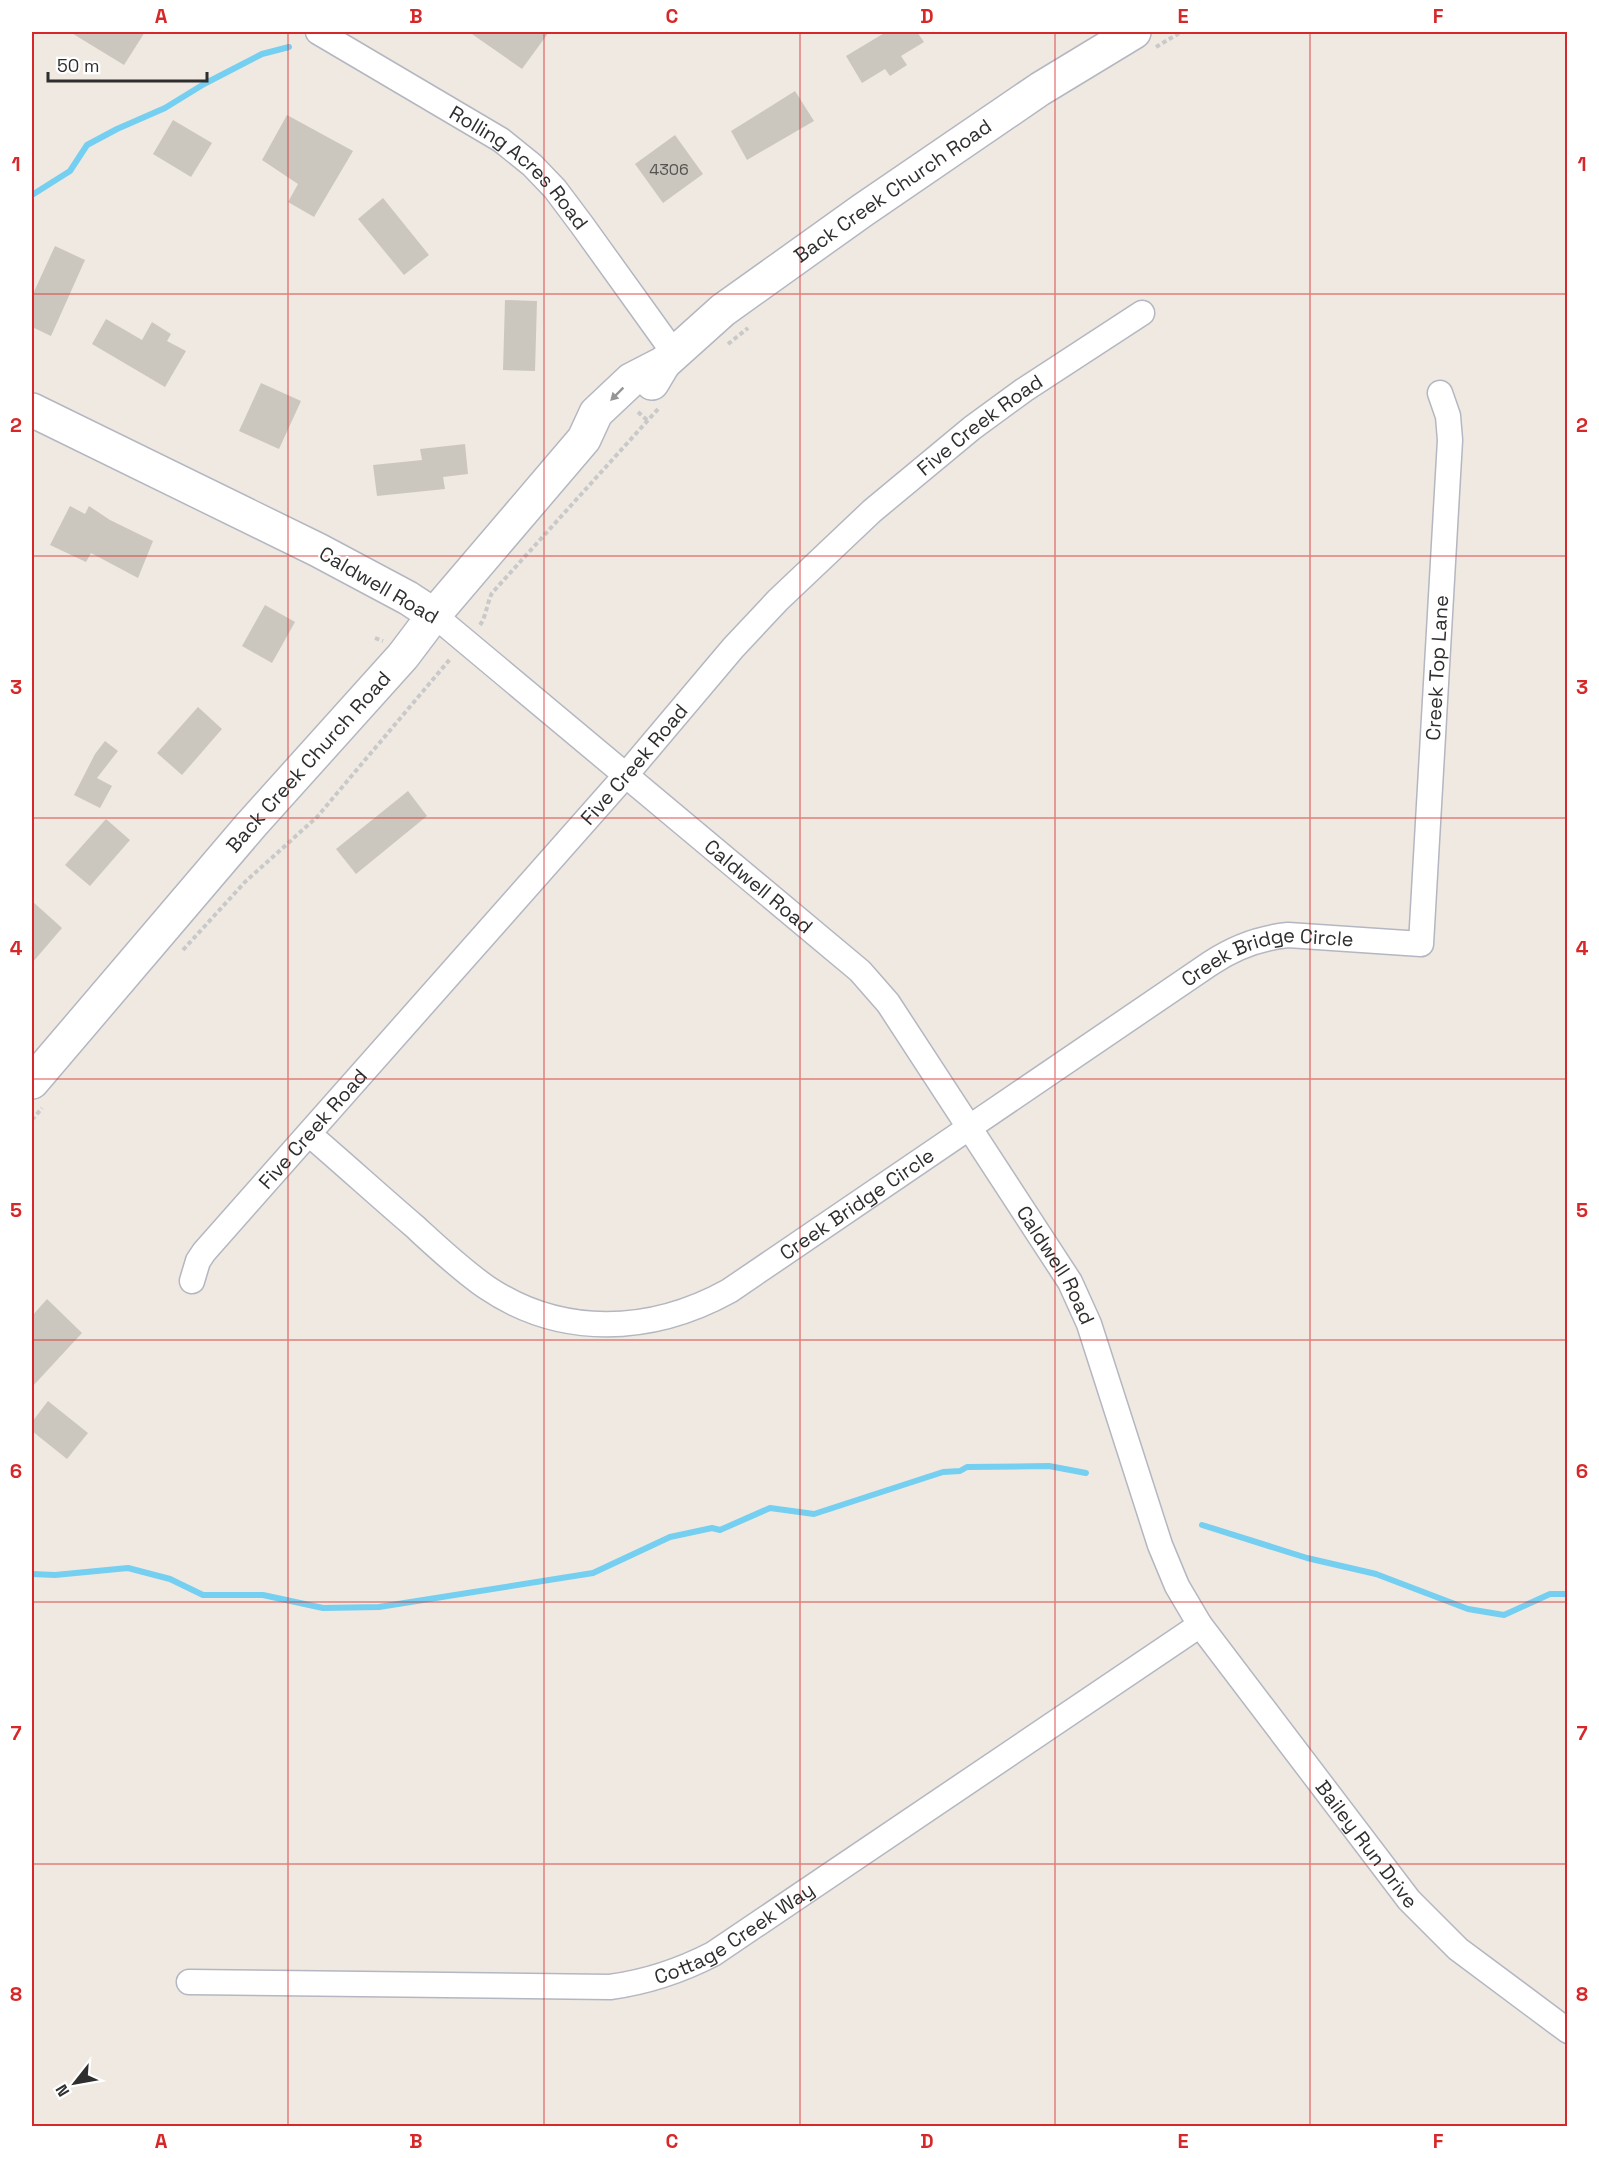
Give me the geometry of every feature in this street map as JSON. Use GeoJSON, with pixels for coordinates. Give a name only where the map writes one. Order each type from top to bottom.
{"type":"FeatureCollection","features":[{"type":"Feature","properties":{"kind":"street","name":"Rolling Acres Road"},"geometry":{"type":"LineString","coordinates":[[318,32],[501,140],[532,165],[555,189],[582,225],[669,358]]}},
{"type":"Feature","properties":{"kind":"street","name":"Back Creek Church Road"},"geometry":{"type":"LineString","coordinates":[[32,1082],[251,825],[403,656],[434,615],[584,439],[609,432],[643,398],[669,358],[723,310],[1040,88],[1143,41]]}},
{"type":"Feature","properties":{"kind":"street","name":"Five Creek Road"},"geometry":{"type":"LineString","coordinates":[[192,1281],[198,1261],[204,1252],[625,776],[741,640],[816,562],[872,511],[981,422],[1024,390],[1142,313]]}},
{"type":"Feature","properties":{"kind":"street","name":"Creek Top Lane"},"geometry":{"type":"LineString","coordinates":[[1421,944],[1450,440],[1448,416],[1440,393]]}},
{"type":"Feature","properties":{"kind":"street","name":"Caldwell Road"},"geometry":{"type":"LineString","coordinates":[[32,410],[318,550],[408,598],[434,615],[867,978],[888,1003],[1070,1282],[1089,1324],[1160,1545],[1177,1586],[1200,1625]]}},
{"type":"Feature","properties":{"kind":"street","name":"Creek Bridge Circle"},"geometry":{"type":"LineString","coordinates":[[309,1134],[486,1287],[527,1309],[572,1322],[618,1325],[653,1320],[687,1312],[729,1291],[1240,946],[1271,937],[1288,935],[1421,944]]}},
{"type":"Feature","properties":{"kind":"street","name":"Cottage Creek Way"},"geometry":{"type":"LineString","coordinates":[[189,1982],[609,1987],[631,1984],[674,1972],[713,1954],[1200,1625]]}},
{"type":"Feature","properties":{"kind":"street","name":"Bailey Run Drive"},"geometry":{"type":"LineString","coordinates":[[1200,1625],[1409,1900],[1458,1949],[1568,2031]]}},
{"type":"Feature","properties":{"kind":"path"},"geometry":{"type":"LineString","coordinates":[[1143,41],[1181,32]]}},
{"type":"Feature","properties":{"kind":"path"},"geometry":{"type":"LineString","coordinates":[[723,348],[755,321]]}},
{"type":"Feature","properties":{"kind":"path"},"geometry":{"type":"LineString","coordinates":[[474,632],[483,621],[486,604],[492,593],[646,420],[662,405]]}},
{"type":"Feature","properties":{"kind":"path"},"geometry":{"type":"LineString","coordinates":[[638,412],[646,420]]}},
{"type":"Feature","properties":{"kind":"path"},"geometry":{"type":"LineString","coordinates":[[245,882],[317,818],[448,662]]}},
{"type":"Feature","properties":{"kind":"building"},"geometry":{"type":"Polygon","coordinates":[[[70,32],[145,32],[124,65],[70,32]]]}},
{"type":"Feature","properties":{"kind":"building"},"geometry":{"type":"Polygon","coordinates":[[[469,32],[549,32],[522,69],[469,32]]]}},
{"type":"Feature","properties":{"kind":"building"},"geometry":{"type":"Polygon","coordinates":[[[886,32],[917,32],[924,42],[901,56],[907,65],[890,76],[885,69],[862,83],[846,56],[886,32]]]}},
{"type":"Feature","properties":{"kind":"building"},"geometry":{"type":"Polygon","coordinates":[[[795,91],[814,121],[747,160],[731,131],[795,91]]]}},
{"type":"Feature","properties":{"kind":"building"},"geometry":{"type":"Polygon","coordinates":[[[287,115],[353,151],[314,217],[288,202],[298,184],[262,160],[287,115]]]}},
{"type":"Feature","properties":{"kind":"building"},"geometry":{"type":"Polygon","coordinates":[[[173,120],[212,143],[191,177],[153,154],[173,120]]]}},
{"type":"Feature","properties":{"kind":"building"},"geometry":{"type":"Polygon","coordinates":[[[675,135],[703,174],[663,203],[635,164],[675,135]]]}},
{"type":"Feature","properties":{"kind":"building"},"geometry":{"type":"Polygon","coordinates":[[[383,198],[429,255],[404,275],[358,219],[383,198]]]}},
{"type":"Feature","properties":{"kind":"building"},"geometry":{"type":"Polygon","coordinates":[[[55,246],[85,260],[51,336],[32,327],[32,296],[55,246]]]}},
{"type":"Feature","properties":{"kind":"building"},"geometry":{"type":"Polygon","coordinates":[[[505,300],[537,301],[535,371],[503,370],[505,300]]]}},
{"type":"Feature","properties":{"kind":"building"},"geometry":{"type":"Polygon","coordinates":[[[106,319],[142,340],[152,322],[171,334],[167,341],[186,351],[165,387],[92,344],[106,319]]]}},
{"type":"Feature","properties":{"kind":"building"},"geometry":{"type":"Polygon","coordinates":[[[261,383],[301,401],[279,449],[239,431],[261,383]]]}},
{"type":"Feature","properties":{"kind":"building"},"geometry":{"type":"Polygon","coordinates":[[[465,444],[468,474],[443,477],[445,489],[377,496],[373,465],[422,460],[420,449],[465,444]]]}},
{"type":"Feature","properties":{"kind":"building"},"geometry":{"type":"Polygon","coordinates":[[[70,506],[85,514],[89,506],[110,520],[153,541],[138,578],[91,553],[86,562],[50,545],[70,506]]]}},
{"type":"Feature","properties":{"kind":"building"},"geometry":{"type":"Polygon","coordinates":[[[265,605],[295,622],[272,663],[242,646],[265,605]]]}},
{"type":"Feature","properties":{"kind":"building"},"geometry":{"type":"Polygon","coordinates":[[[198,707],[222,729],[182,775],[157,753],[198,707]]]}},
{"type":"Feature","properties":{"kind":"building"},"geometry":{"type":"Polygon","coordinates":[[[105,741],[118,751],[97,778],[112,786],[100,808],[74,795],[95,754],[105,741]]]}},
{"type":"Feature","properties":{"kind":"building"},"geometry":{"type":"Polygon","coordinates":[[[408,791],[427,816],[356,874],[336,849],[408,791]]]}},
{"type":"Feature","properties":{"kind":"building"},"geometry":{"type":"Polygon","coordinates":[[[106,819],[130,840],[90,886],[65,865],[106,819]]]}},
{"type":"Feature","properties":{"kind":"building"},"geometry":{"type":"Polygon","coordinates":[[[32,901],[62,928],[32,963],[32,901]]]}},
{"type":"Feature","properties":{"kind":"building"},"geometry":{"type":"Polygon","coordinates":[[[47,1299],[82,1333],[32,1387],[32,1316],[47,1299]]]}},
{"type":"Feature","properties":{"kind":"building"},"geometry":{"type":"Polygon","coordinates":[[[48,1401],[88,1433],[67,1459],[32,1431],[32,1422],[48,1401]]]}},
{"type":"Feature","properties":{"kind":"waterway"},"geometry":{"type":"LineString","coordinates":[[32,195],[70,171],[87,145],[165,108],[204,84],[262,54],[289,47]]}},
{"type":"Feature","properties":{"kind":"waterway"},"geometry":{"type":"LineString","coordinates":[[32,1574],[55,1575],[128,1568],[170,1579],[203,1595],[263,1595],[323,1608],[379,1607],[593,1573],[670,1537],[712,1528],[720,1530],[770,1508],[814,1514],[943,1472],[960,1471],[967,1467],[1049,1466],[1086,1473]]}},
{"type":"Feature","properties":{"kind":"waterway"},"geometry":{"type":"LineString","coordinates":[[1202,1525],[1307,1558],[1376,1574],[1468,1609],[1504,1615],[1550,1594],[1568,1594]]}}]}
